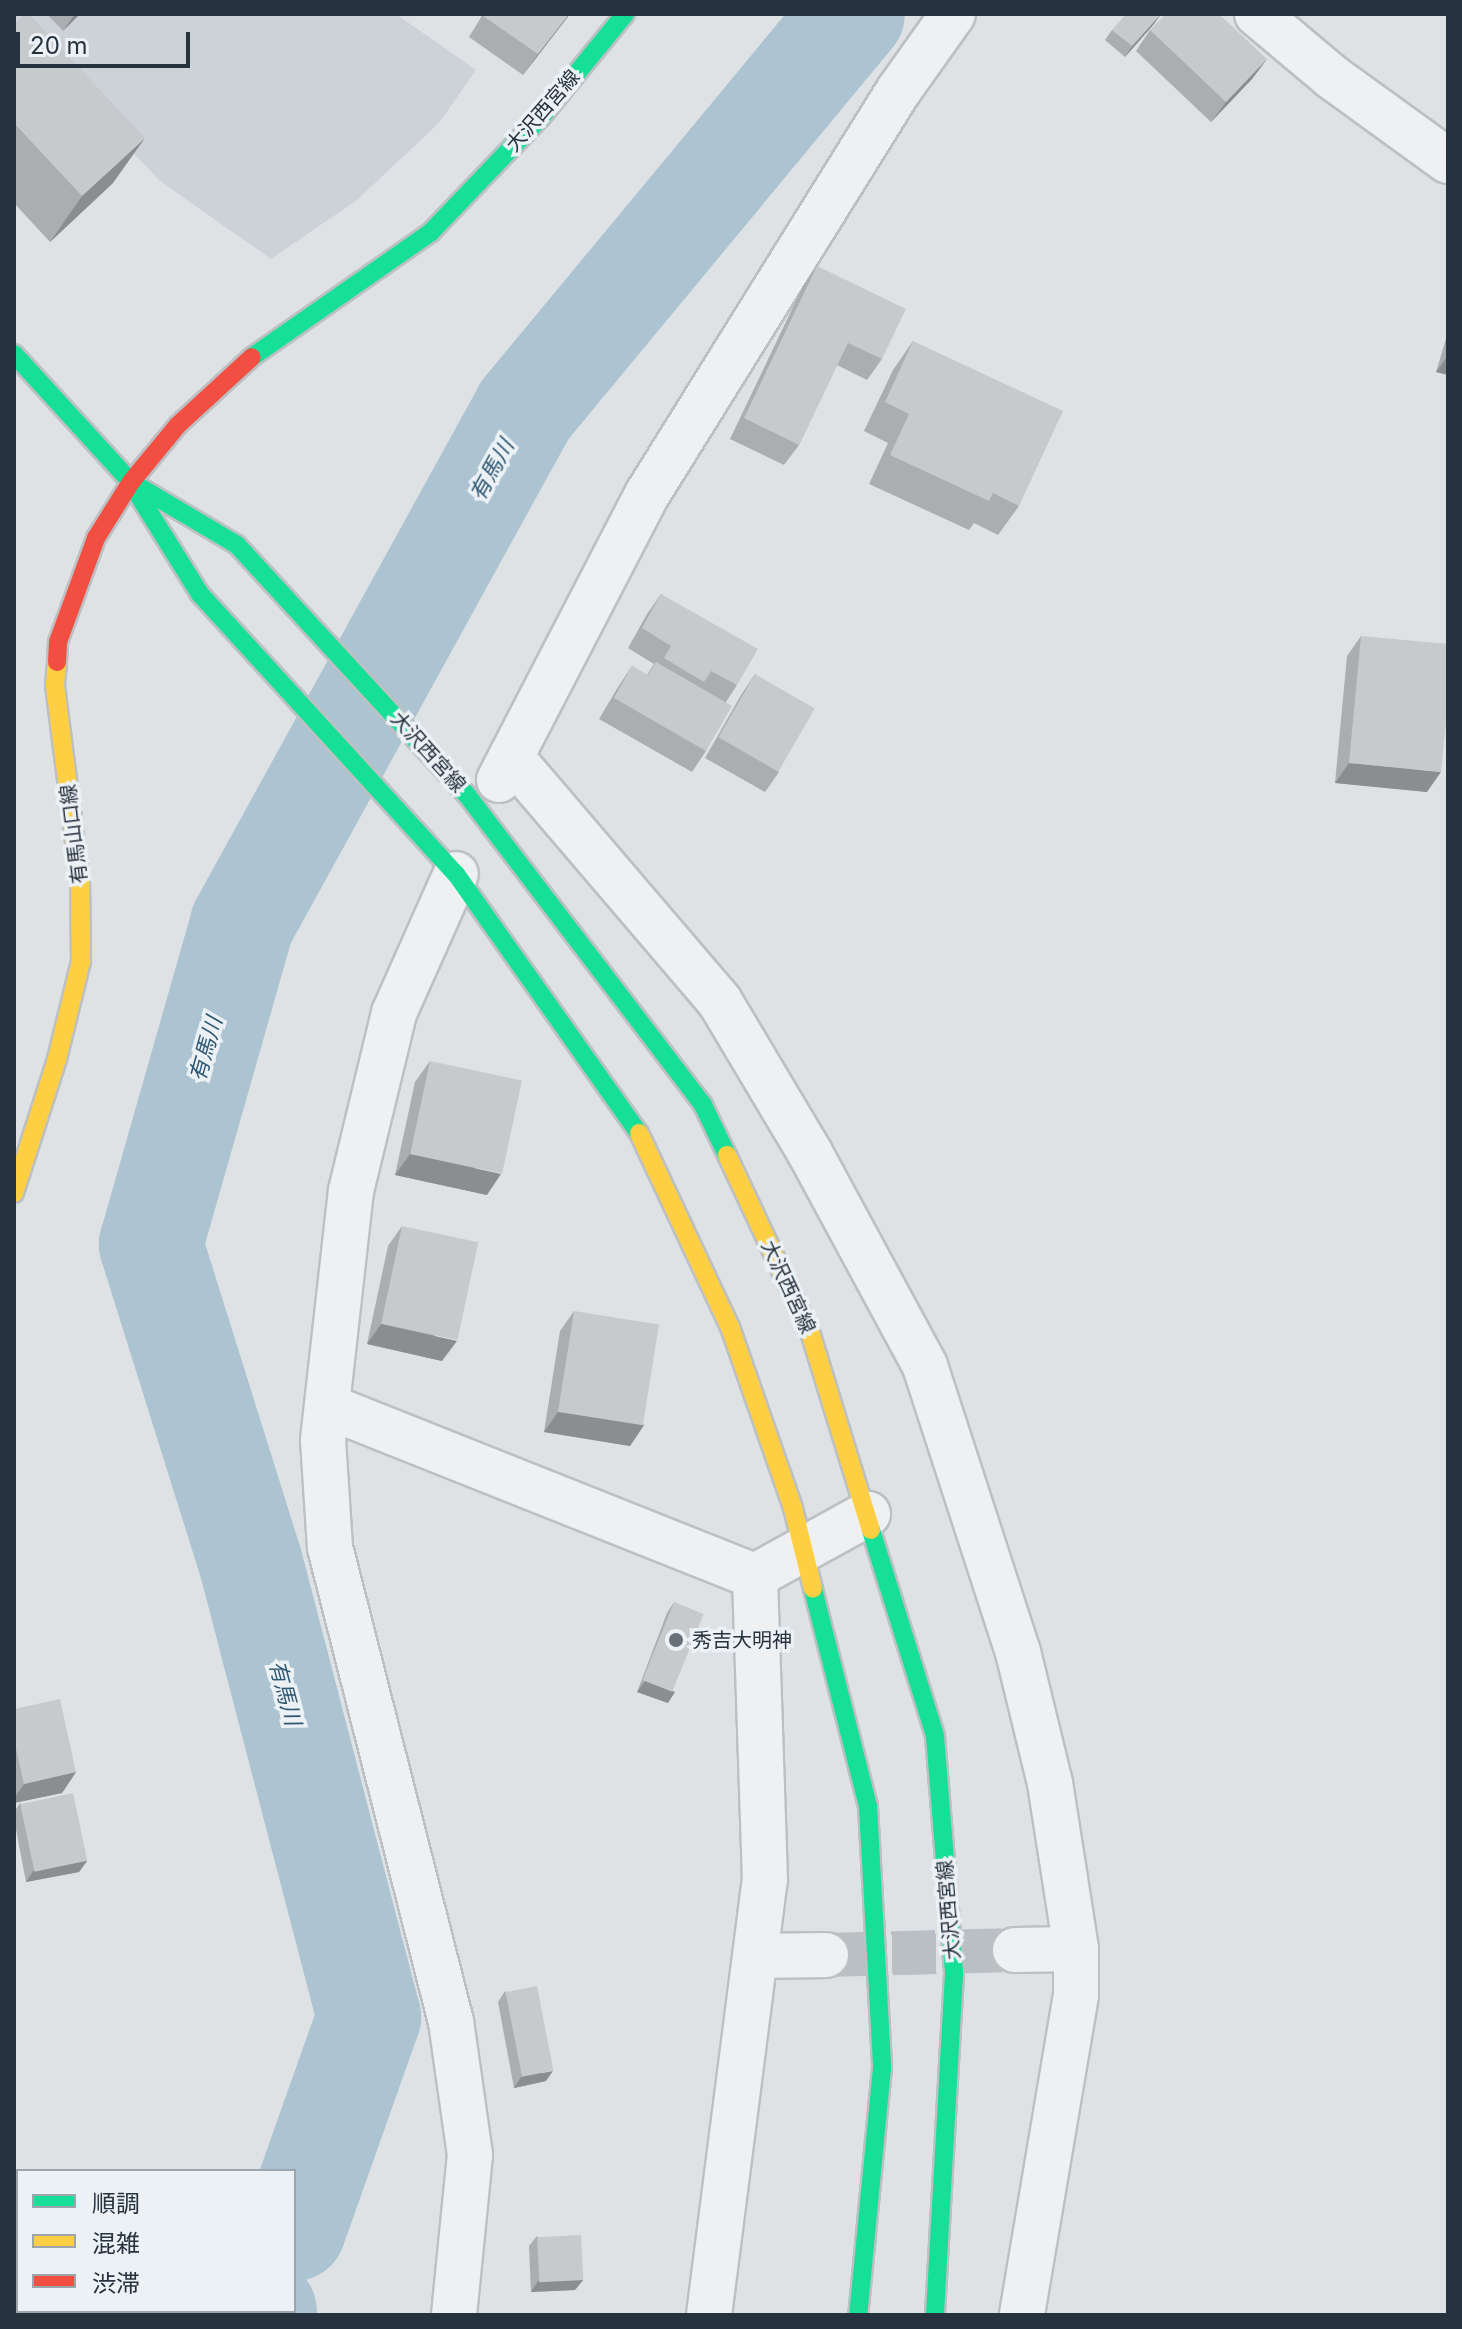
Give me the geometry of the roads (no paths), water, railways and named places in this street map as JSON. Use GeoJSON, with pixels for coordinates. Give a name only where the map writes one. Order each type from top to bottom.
{"type":"FeatureCollection","features":[{"type":"Feature","properties":{"kind":"main road","name":"大沢西宮線"},"geometry":{"type":"LineString","coordinates":[[625,14],[541,117],[431,232],[238,367],[178,425],[131,482],[237,545],[291,600],[492,777],[703,1105],[810,1332],[935,1736],[954,1974],[935,2315]]}},
{"type":"Feature","properties":{"kind":"main road"},"geometry":{"type":"LineString","coordinates":[[14,354],[131,482],[200,594],[447,863],[638,1132],[730,1327],[805,1550],[868,1806],[882,2068],[858,2315]]}},
{"type":"Feature","properties":{"kind":"main road","name":"有馬山口線"},"geometry":{"type":"LineString","coordinates":[[14,1193],[57,1059],[81,961],[80,881],[55,685],[58,642],[96,538],[131,482]]}},
{"type":"Feature","properties":{"kind":"street"},"geometry":{"type":"LineString","coordinates":[[953,14],[899,90],[648,493],[492,777],[720,1002],[810,1153],[925,1366],[1018,1652],[1050,1783],[1076,1949],[1076,1995],[1022,2315]]}},
{"type":"Feature","properties":{"kind":"street"},"geometry":{"type":"LineString","coordinates":[[1257,14],[1332,77],[1448,161]]}},
{"type":"Feature","properties":{"kind":"street"},"geometry":{"type":"LineString","coordinates":[[447,863],[394,1013],[351,1191],[323,1440],[330,1548],[451,2022],[470,2155],[454,2315]]}},
{"type":"Feature","properties":{"kind":"street"},"geometry":{"type":"LineString","coordinates":[[327,1406],[755,1576],[868,1514]]}},
{"type":"Feature","properties":{"kind":"street"},"geometry":{"type":"LineString","coordinates":[[709,2315],[765,1880],[755,1576]]}},
{"type":"Feature","properties":{"kind":"street"},"geometry":{"type":"LineString","coordinates":[[1015,1950],[1076,1949]]}},
{"type":"Feature","properties":{"kind":"street"},"geometry":{"type":"LineString","coordinates":[[756,1956],[826,1955]]}},
{"type":"Feature","properties":{"kind":"waterway","name":"有馬川"},"geometry":{"type":"LineString","coordinates":[[296,2223],[369,2017],[251,1564],[151,1244],[242,924],[525,410],[853,14]]}},
{"type":"Feature","properties":{"kind":"tunnel"},"geometry":{"type":"LineString","coordinates":[[826,1955],[1015,1950]]}},
{"type":"Feature","properties":{"kind":"place","name":"秀吉大明神"},"geometry":{"type":"Point","coordinates":[676,1640]}}]}
